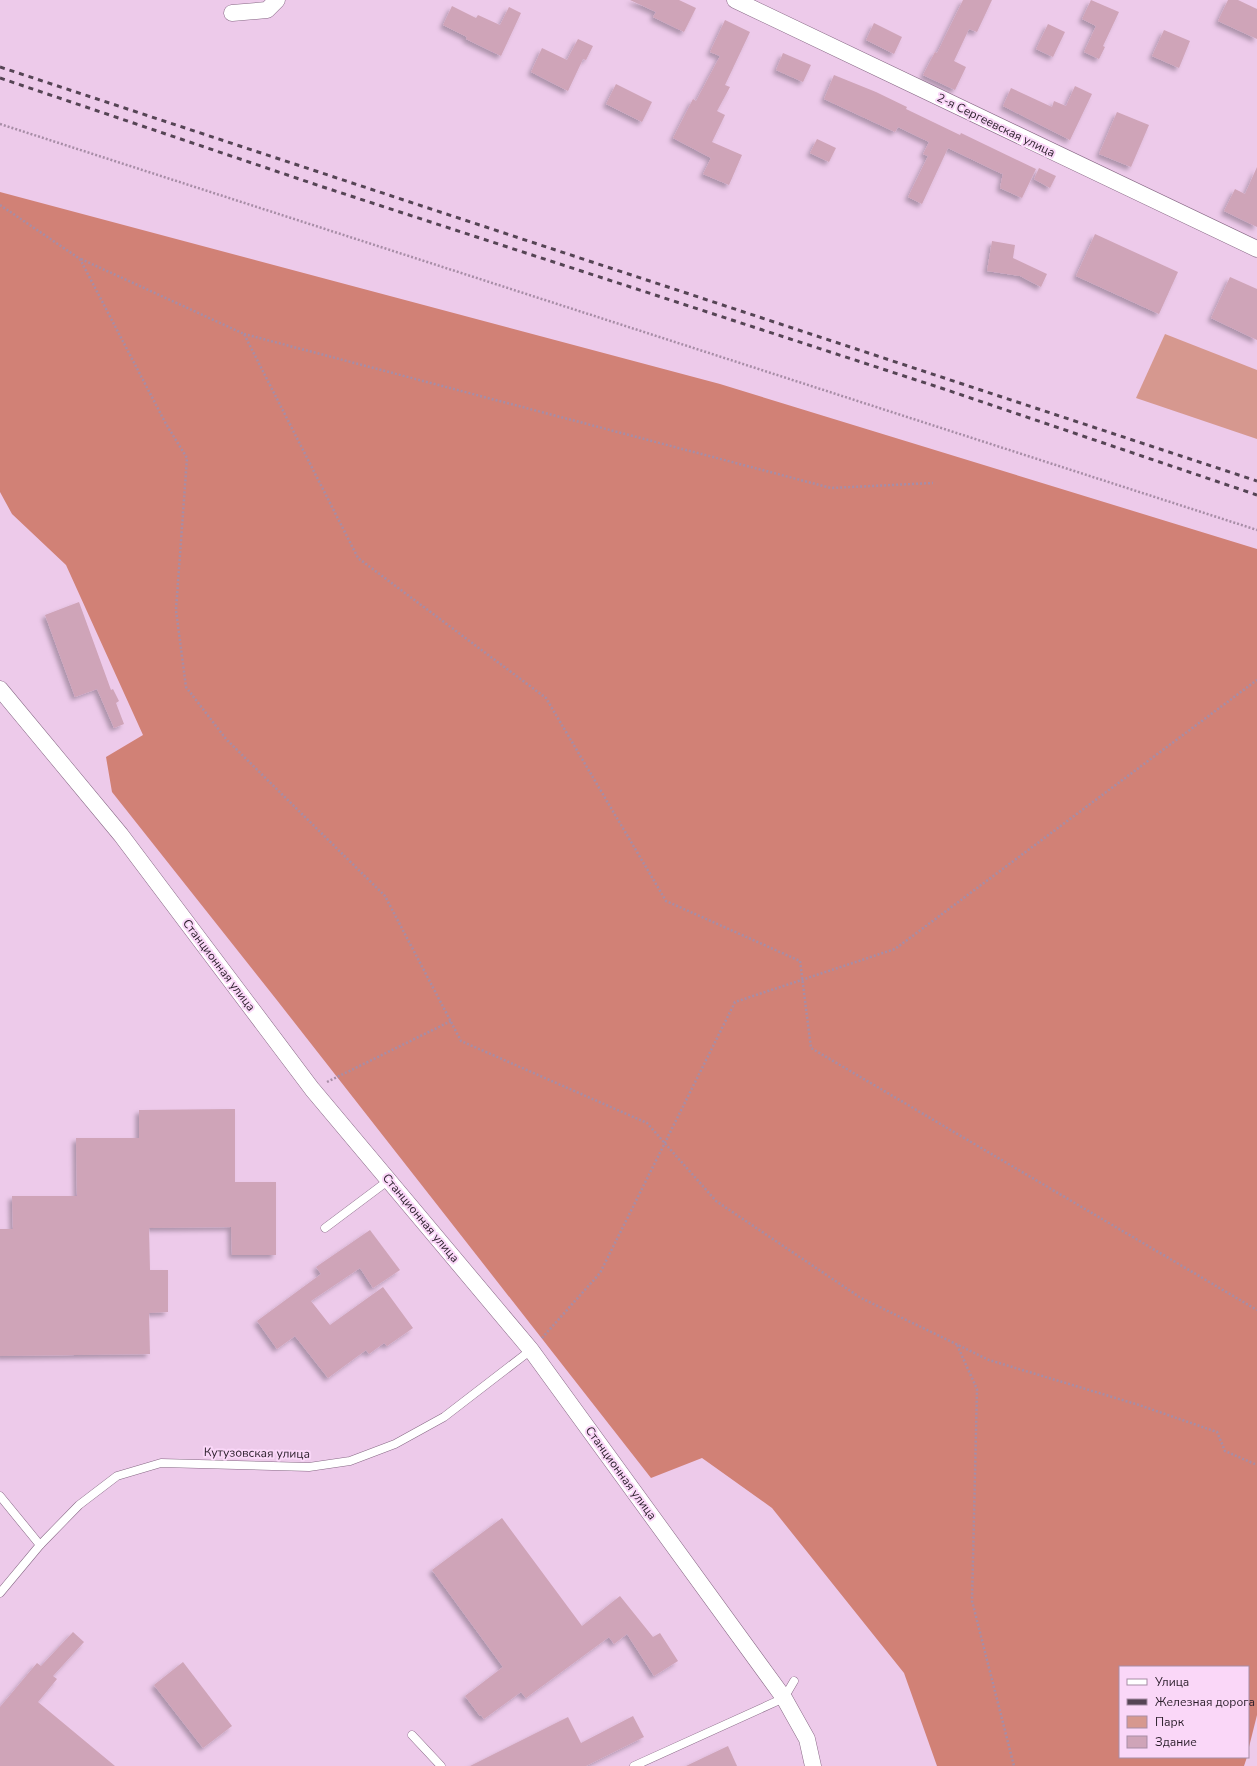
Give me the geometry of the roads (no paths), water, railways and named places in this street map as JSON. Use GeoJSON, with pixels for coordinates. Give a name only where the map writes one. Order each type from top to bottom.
{"type":"FeatureCollection","features":[{"type":"Feature","properties":{"kind":"street"},"geometry":{"type":"LineString","coordinates":[[232,13],[267,10],[277,0]]}},
{"type":"Feature","properties":{"kind":"street","name":"2-я Сергеевская улица"},"geometry":{"type":"LineString","coordinates":[[735,0],[1257,249]]}},
{"type":"Feature","properties":{"kind":"street","name":"Станционная улица"},"geometry":{"type":"LineString","coordinates":[[0,689],[121,835],[312,1089],[531,1350],[784,1698],[807,1739],[813,1766]]}},
{"type":"Feature","properties":{"kind":"lane"},"geometry":{"type":"LineString","coordinates":[[325,1228],[389,1180]]}},
{"type":"Feature","properties":{"kind":"lane","name":"Кутузовская улица"},"geometry":{"type":"LineString","coordinates":[[0,1593],[40,1545],[79,1505],[117,1476],[161,1463],[309,1467],[350,1462],[395,1444],[444,1417],[531,1350]]}},
{"type":"Feature","properties":{"kind":"lane"},"geometry":{"type":"LineString","coordinates":[[0,1496],[40,1545]]}},
{"type":"Feature","properties":{"kind":"lane"},"geometry":{"type":"LineString","coordinates":[[634,1766],[784,1698],[794,1681]]}},
{"type":"Feature","properties":{"kind":"lane"},"geometry":{"type":"LineString","coordinates":[[412,1735],[441,1766]]}},
{"type":"Feature","properties":{"kind":"railway"},"geometry":{"type":"LineString","coordinates":[[0,67],[1257,481]]}},
{"type":"Feature","properties":{"kind":"railway"},"geometry":{"type":"LineString","coordinates":[[0,78],[320,186],[944,389],[1257,495]]}}]}
